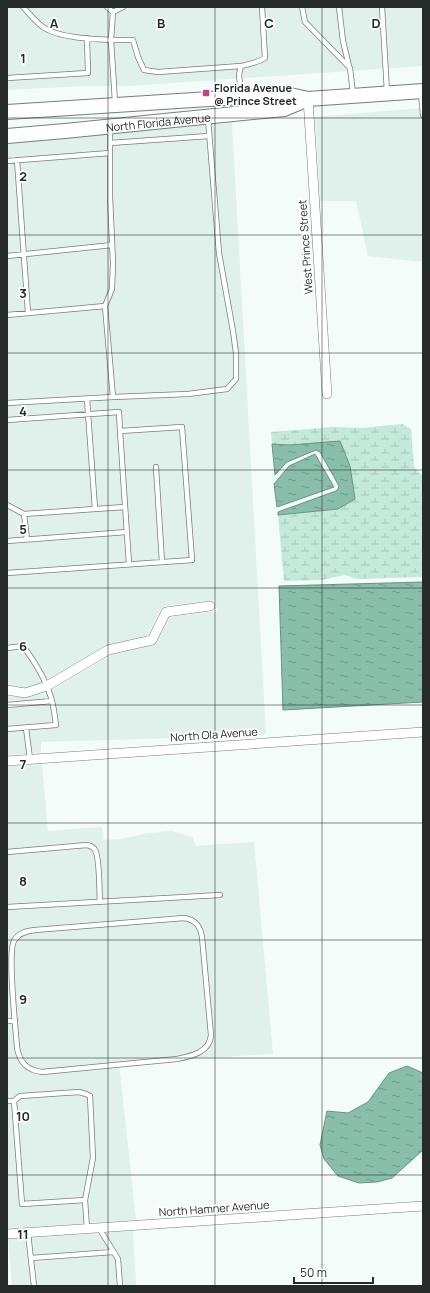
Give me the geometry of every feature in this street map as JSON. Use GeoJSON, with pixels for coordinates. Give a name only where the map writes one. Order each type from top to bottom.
{"type":"FeatureCollection","features":[{"type":"Feature","properties":{"kind":"main road","name":"North Florida Avenue"},"geometry":{"type":"LineString","coordinates":[[7,112],[286,94],[308,99],[422,91]]}},
{"type":"Feature","properties":{"kind":"main road","name":"North Florida Avenue"},"geometry":{"type":"LineString","coordinates":[[7,136],[284,109],[308,99]]}},
{"type":"Feature","properties":{"kind":"street","name":"West Prince Street"},"geometry":{"type":"LineString","coordinates":[[308,99],[327,394]]}},
{"type":"Feature","properties":{"kind":"street"},"geometry":{"type":"LineString","coordinates":[[7,690],[25,693],[47,686],[108,650],[152,640],[166,612],[210,606]]}},
{"type":"Feature","properties":{"kind":"street","name":"North Ola Avenue"},"geometry":{"type":"LineString","coordinates":[[7,761],[423,732]]}},
{"type":"Feature","properties":{"kind":"street","name":"North Hamner Avenue"},"geometry":{"type":"LineString","coordinates":[[7,1234],[423,1206]]}},
{"type":"Feature","properties":{"kind":"lane"},"geometry":{"type":"LineString","coordinates":[[23,7],[44,28],[56,33],[87,38],[133,40],[144,70],[158,72],[240,66],[250,63],[258,63],[265,58],[262,7]]}},
{"type":"Feature","properties":{"kind":"lane"},"geometry":{"type":"LineString","coordinates":[[107,7],[113,12]]}},
{"type":"Feature","properties":{"kind":"lane"},"geometry":{"type":"LineString","coordinates":[[113,12],[123,7]]}},
{"type":"Feature","properties":{"kind":"lane"},"geometry":{"type":"LineString","coordinates":[[302,7],[305,22],[350,68]]}},
{"type":"Feature","properties":{"kind":"lane"},"geometry":{"type":"LineString","coordinates":[[339,7],[343,41],[350,68],[353,96]]}},
{"type":"Feature","properties":{"kind":"lane"},"geometry":{"type":"LineString","coordinates":[[382,7],[387,94]]}},
{"type":"Feature","properties":{"kind":"lane"},"geometry":{"type":"LineString","coordinates":[[113,12],[110,40],[115,106]]}},
{"type":"Feature","properties":{"kind":"lane"},"geometry":{"type":"LineString","coordinates":[[7,78],[88,73],[87,38]]}},
{"type":"Feature","properties":{"kind":"lane"},"geometry":{"type":"LineString","coordinates":[[240,66],[239,75],[241,97]]}},
{"type":"Feature","properties":{"kind":"lane"},"geometry":{"type":"LineString","coordinates":[[422,91],[423,115]]}},
{"type":"Feature","properties":{"kind":"lane"},"geometry":{"type":"LineString","coordinates":[[7,403],[188,394],[227,389],[236,380],[236,353],[219,253],[208,117]]}},
{"type":"Feature","properties":{"kind":"lane"},"geometry":{"type":"LineString","coordinates":[[110,127],[110,197],[113,262],[112,289],[105,306],[113,397]]}},
{"type":"Feature","properties":{"kind":"lane"},"geometry":{"type":"LineString","coordinates":[[110,143],[209,136]]}},
{"type":"Feature","properties":{"kind":"lane"},"geometry":{"type":"LineString","coordinates":[[7,161],[110,153]]}},
{"type":"Feature","properties":{"kind":"lane"},"geometry":{"type":"LineString","coordinates":[[17,160],[28,313]]}},
{"type":"Feature","properties":{"kind":"lane"},"geometry":{"type":"LineString","coordinates":[[7,256],[112,245]]}},
{"type":"Feature","properties":{"kind":"lane"},"geometry":{"type":"LineString","coordinates":[[7,315],[105,306]]}},
{"type":"Feature","properties":{"kind":"lane"},"geometry":{"type":"LineString","coordinates":[[87,399],[95,509]]}},
{"type":"Feature","properties":{"kind":"lane"},"geometry":{"type":"LineString","coordinates":[[7,420],[119,412],[129,564]]}},
{"type":"Feature","properties":{"kind":"lane"},"geometry":{"type":"LineString","coordinates":[[7,573],[192,560],[182,427],[120,431]]}},
{"type":"Feature","properties":{"kind":"lane"},"geometry":{"type":"LineString","coordinates":[[156,467],[162,562]]}},
{"type":"Feature","properties":{"kind":"lane"},"geometry":{"type":"LineString","coordinates":[[7,505],[24,514],[125,507]]}},
{"type":"Feature","properties":{"kind":"lane"},"geometry":{"type":"LineString","coordinates":[[24,514],[27,539]]}},
{"type":"Feature","properties":{"kind":"lane"},"geometry":{"type":"LineString","coordinates":[[7,541],[127,532]]}},
{"type":"Feature","properties":{"kind":"lane"},"geometry":{"type":"LineString","coordinates":[[7,648],[23,646],[31,657],[47,686],[52,701],[56,726],[7,729]]}},
{"type":"Feature","properties":{"kind":"lane"},"geometry":{"type":"LineString","coordinates":[[7,705],[52,701]]}},
{"type":"Feature","properties":{"kind":"lane"},"geometry":{"type":"LineString","coordinates":[[26,728],[30,759]]}},
{"type":"Feature","properties":{"kind":"lane"},"geometry":{"type":"LineString","coordinates":[[7,852],[87,845],[92,846],[98,858],[100,902]]}},
{"type":"Feature","properties":{"kind":"lane"},"geometry":{"type":"LineString","coordinates":[[7,907],[220,895]]}},
{"type":"Feature","properties":{"kind":"lane"},"geometry":{"type":"LineString","coordinates":[[189,919],[197,924],[201,930],[210,1039],[207,1047],[203,1050],[184,1058],[42,1072],[29,1069],[20,1060],[17,1048],[13,985],[11,949],[17,936],[22,933],[35,930],[189,919]]}},
{"type":"Feature","properties":{"kind":"lane"},"geometry":{"type":"LineString","coordinates":[[7,985],[13,985]]}},
{"type":"Feature","properties":{"kind":"lane"},"geometry":{"type":"LineString","coordinates":[[7,1021],[15,1021]]}},
{"type":"Feature","properties":{"kind":"lane"},"geometry":{"type":"LineString","coordinates":[[7,1101],[14,1101],[20,1096],[79,1092],[90,1096],[93,1158],[85,1200],[87,1229]]}},
{"type":"Feature","properties":{"kind":"lane"},"geometry":{"type":"LineString","coordinates":[[14,1101],[22,1204],[85,1200]]}},
{"type":"Feature","properties":{"kind":"lane"},"geometry":{"type":"LineString","coordinates":[[99,1228],[118,1259],[120,1286]]}},
{"type":"Feature","properties":{"kind":"lane"},"geometry":{"type":"LineString","coordinates":[[28,1233],[34,1286]]}},
{"type":"Feature","properties":{"kind":"lane"},"geometry":{"type":"LineString","coordinates":[[31,1258],[113,1252]]}},
{"type":"Feature","properties":{"kind":"shaded area"},"geometry":{"type":"Polygon","coordinates":[[[7,7],[423,7],[423,66],[128,86],[84,86],[7,90],[7,7]]]}},
{"type":"Feature","properties":{"kind":"shaded area"},"geometry":{"type":"Polygon","coordinates":[[[423,108],[423,262],[368,256],[356,201],[320,201],[315,117],[423,108]]]}},
{"type":"Feature","properties":{"kind":"shaded area"},"geometry":{"type":"Polygon","coordinates":[[[232,123],[266,734],[41,742],[41,753],[7,755],[7,696],[24,698],[46,693],[111,655],[153,645],[157,642],[170,617],[217,611],[215,600],[165,606],[160,610],[147,636],[105,646],[42,683],[25,688],[7,684],[7,141],[232,123]]]}},
{"type":"Feature","properties":{"kind":"shaded area"},"geometry":{"type":"Polygon","coordinates":[[[42,764],[48,831],[102,827],[103,840],[121,839],[148,833],[172,831],[192,837],[196,846],[254,842],[273,1054],[119,1063],[136,1220],[7,1229],[7,766],[42,764]]]}},
{"type":"Feature","properties":{"kind":"shaded area"},"geometry":{"type":"Polygon","coordinates":[[[133,1231],[136,1286],[12,1286],[8,1239],[133,1231]]]}},
{"type":"Feature","properties":{"kind":"green space"},"geometry":{"type":"Polygon","coordinates":[[[402,424],[411,429],[414,467],[423,476],[423,577],[356,579],[345,575],[321,580],[284,581],[278,515],[338,509],[355,499],[340,441],[290,445],[272,444],[271,432],[333,427],[363,428],[402,424]]]}},
{"type":"Feature","properties":{"kind":"water"},"geometry":{"type":"Polygon","coordinates":[[[340,441],[350,466],[355,499],[338,509],[278,515],[278,512],[336,491],[339,486],[320,452],[316,450],[287,462],[275,475],[272,444],[290,445],[340,441]]]}},
{"type":"Feature","properties":{"kind":"water"},"geometry":{"type":"Polygon","coordinates":[[[315,454],[334,487],[277,507],[274,484],[289,466],[315,454]]]}},
{"type":"Feature","properties":{"kind":"water"},"geometry":{"type":"Polygon","coordinates":[[[423,582],[423,702],[283,710],[279,586],[423,582]]]}},
{"type":"Feature","properties":{"kind":"water"},"geometry":{"type":"Polygon","coordinates":[[[407,1066],[423,1073],[423,1150],[392,1178],[377,1182],[359,1183],[338,1176],[324,1159],[320,1145],[327,1111],[348,1113],[368,1102],[389,1073],[407,1066]]]}},
{"type":"Feature","properties":{"kind":"place","name":"Florida Avenue @ Prince Street"},"geometry":{"type":"Point","coordinates":[206,93]}}]}
